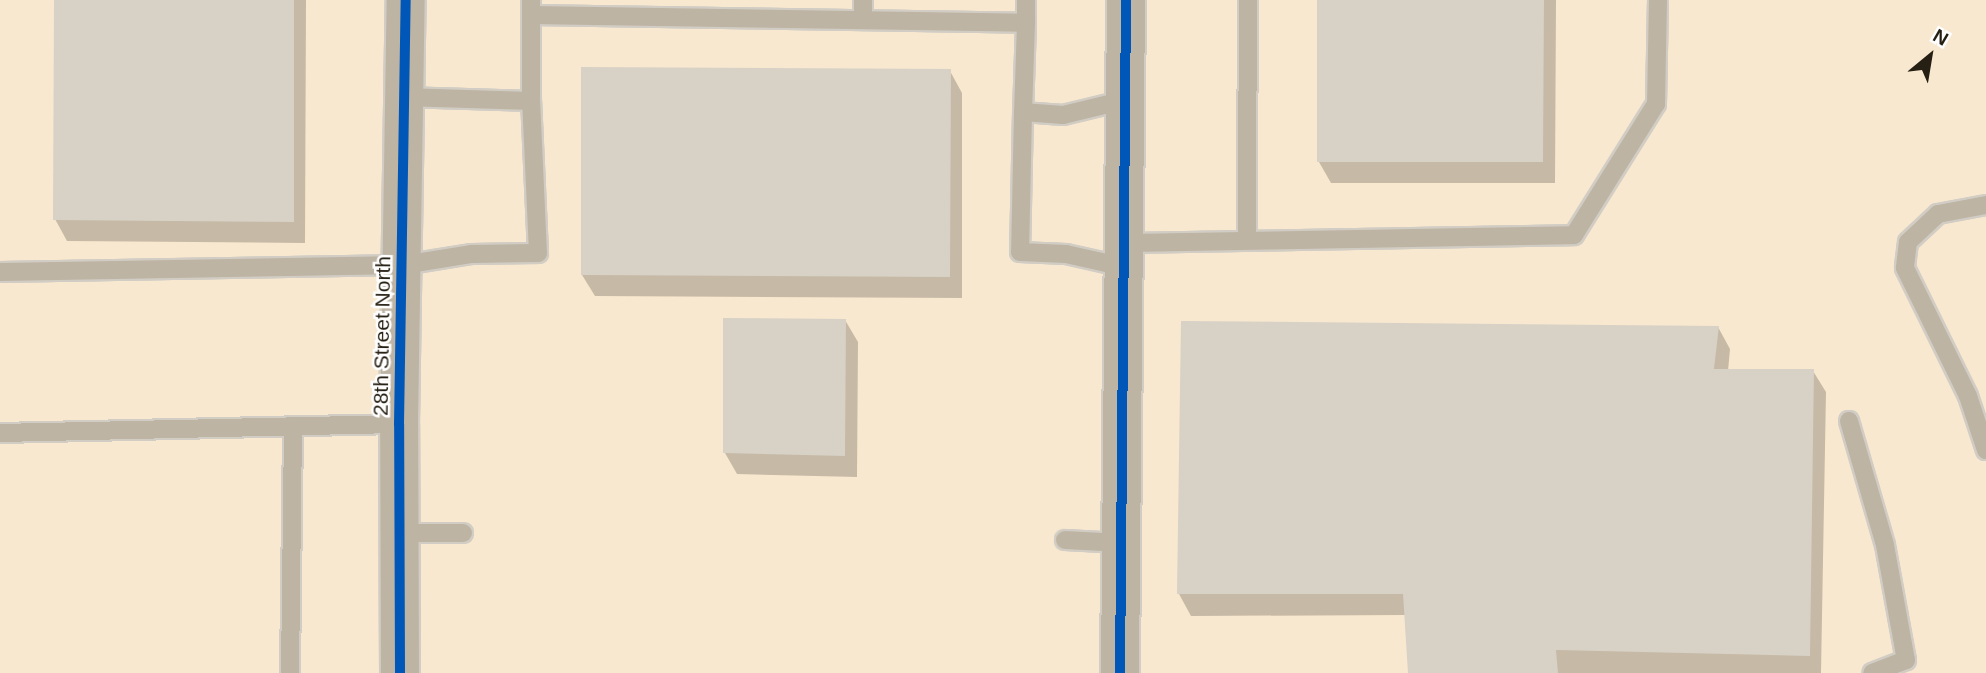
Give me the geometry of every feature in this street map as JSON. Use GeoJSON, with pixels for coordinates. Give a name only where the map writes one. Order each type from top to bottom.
{"type":"FeatureCollection","features":[{"type":"Feature","properties":{"kind":"street","name":"28th Street North"},"geometry":{"type":"LineString","coordinates":[[400,673],[399,424],[405,0]]}},
{"type":"Feature","properties":{"kind":"street"},"geometry":{"type":"LineString","coordinates":[[1120,673],[1126,0]]}},
{"type":"Feature","properties":{"kind":"lane"},"geometry":{"type":"LineString","coordinates":[[863,0],[863,20]]}},
{"type":"Feature","properties":{"kind":"lane"},"geometry":{"type":"LineString","coordinates":[[1026,0],[1020,252],[1124,255],[1247,240],[1574,235],[1656,104],[1658,0]]}},
{"type":"Feature","properties":{"kind":"lane"},"geometry":{"type":"LineString","coordinates":[[1247,240],[1248,0]]}},
{"type":"Feature","properties":{"kind":"lane"},"geometry":{"type":"LineString","coordinates":[[0,272],[403,265],[472,254],[538,253],[531,102],[531,8],[766,9],[863,20],[1026,23]]}},
{"type":"Feature","properties":{"kind":"lane"},"geometry":{"type":"LineString","coordinates":[[404,97],[531,102]]}},
{"type":"Feature","properties":{"kind":"lane"},"geometry":{"type":"LineString","coordinates":[[1023,112],[1063,116],[1125,100]]}},
{"type":"Feature","properties":{"kind":"lane"},"geometry":{"type":"LineString","coordinates":[[1986,205],[1938,214],[1908,242],[1905,268],[1968,396],[1986,450]]}},
{"type":"Feature","properties":{"kind":"lane"},"geometry":{"type":"LineString","coordinates":[[1849,421],[1885,545],[1906,660],[1872,673]]}},
{"type":"Feature","properties":{"kind":"lane"},"geometry":{"type":"LineString","coordinates":[[0,433],[399,424]]}},
{"type":"Feature","properties":{"kind":"lane"},"geometry":{"type":"LineString","coordinates":[[290,673],[293,427]]}},
{"type":"Feature","properties":{"kind":"lane"},"geometry":{"type":"LineString","coordinates":[[401,533],[463,533]]}},
{"type":"Feature","properties":{"kind":"lane"},"geometry":{"type":"LineString","coordinates":[[1065,540],[1121,543]]}},
{"type":"Feature","properties":{"kind":"shaded area"},"geometry":{"type":"Polygon","coordinates":[[[0,0],[1986,0],[1986,673],[0,673],[0,0]]]}},
{"type":"Feature","properties":{"kind":"building"},"geometry":{"type":"Polygon","coordinates":[[[54,0],[294,0],[294,222],[53,220],[54,0]]]}},
{"type":"Feature","properties":{"kind":"building"},"geometry":{"type":"Polygon","coordinates":[[[1317,0],[1544,0],[1543,162],[1317,162],[1317,0]]]}},
{"type":"Feature","properties":{"kind":"building"},"geometry":{"type":"Polygon","coordinates":[[[581,67],[951,69],[950,277],[581,275],[581,67]]]}},
{"type":"Feature","properties":{"kind":"building"},"geometry":{"type":"Polygon","coordinates":[[[723,318],[846,319],[845,456],[723,453],[723,318]]]}},
{"type":"Feature","properties":{"kind":"building"},"geometry":{"type":"Polygon","coordinates":[[[1181,321],[1719,326],[1714,369],[1814,369],[1810,656],[1556,650],[1558,673],[1408,673],[1403,594],[1177,594],[1181,321]]]}},
{"type":"Feature","properties":{"kind":"cycle path"},"geometry":{"type":"LineString","coordinates":[[400,673],[399,424],[406,0]]}},
{"type":"Feature","properties":{"kind":"cycle path"},"geometry":{"type":"LineString","coordinates":[[1120,673],[1126,0]]}}]}
